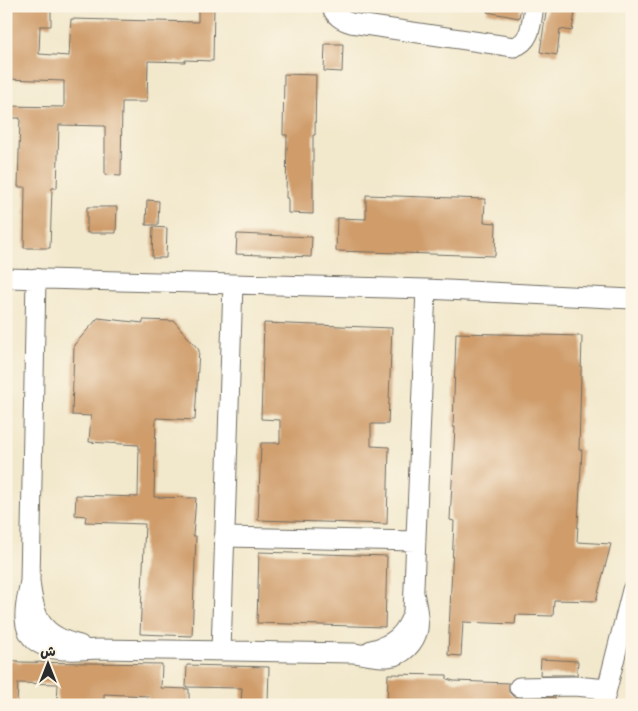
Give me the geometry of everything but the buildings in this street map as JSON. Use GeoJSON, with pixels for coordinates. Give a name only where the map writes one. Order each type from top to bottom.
{"type":"FeatureCollection","features":[{"type":"Feature","properties":{"kind":"street"},"geometry":{"type":"LineString","coordinates":[[331,6],[338,18],[351,23],[514,48],[521,45],[527,39],[534,6]]}},
{"type":"Feature","properties":{"kind":"street"},"geometry":{"type":"LineString","coordinates":[[6,278],[426,290],[632,299]]}},
{"type":"Feature","properties":{"kind":"street"},"geometry":{"type":"LineString","coordinates":[[36,278],[30,581],[25,621],[30,633],[38,642],[48,649],[61,651],[98,649],[353,653],[389,657],[403,652],[413,642],[418,628],[414,593],[426,290]]}},
{"type":"Feature","properties":{"kind":"street"},"geometry":{"type":"LineString","coordinates":[[221,651],[233,284]]}},
{"type":"Feature","properties":{"kind":"street"},"geometry":{"type":"LineString","coordinates":[[224,537],[416,541]]}},
{"type":"Feature","properties":{"kind":"street"},"geometry":{"type":"LineString","coordinates":[[520,688],[575,686],[605,697],[631,599]]}}]}
